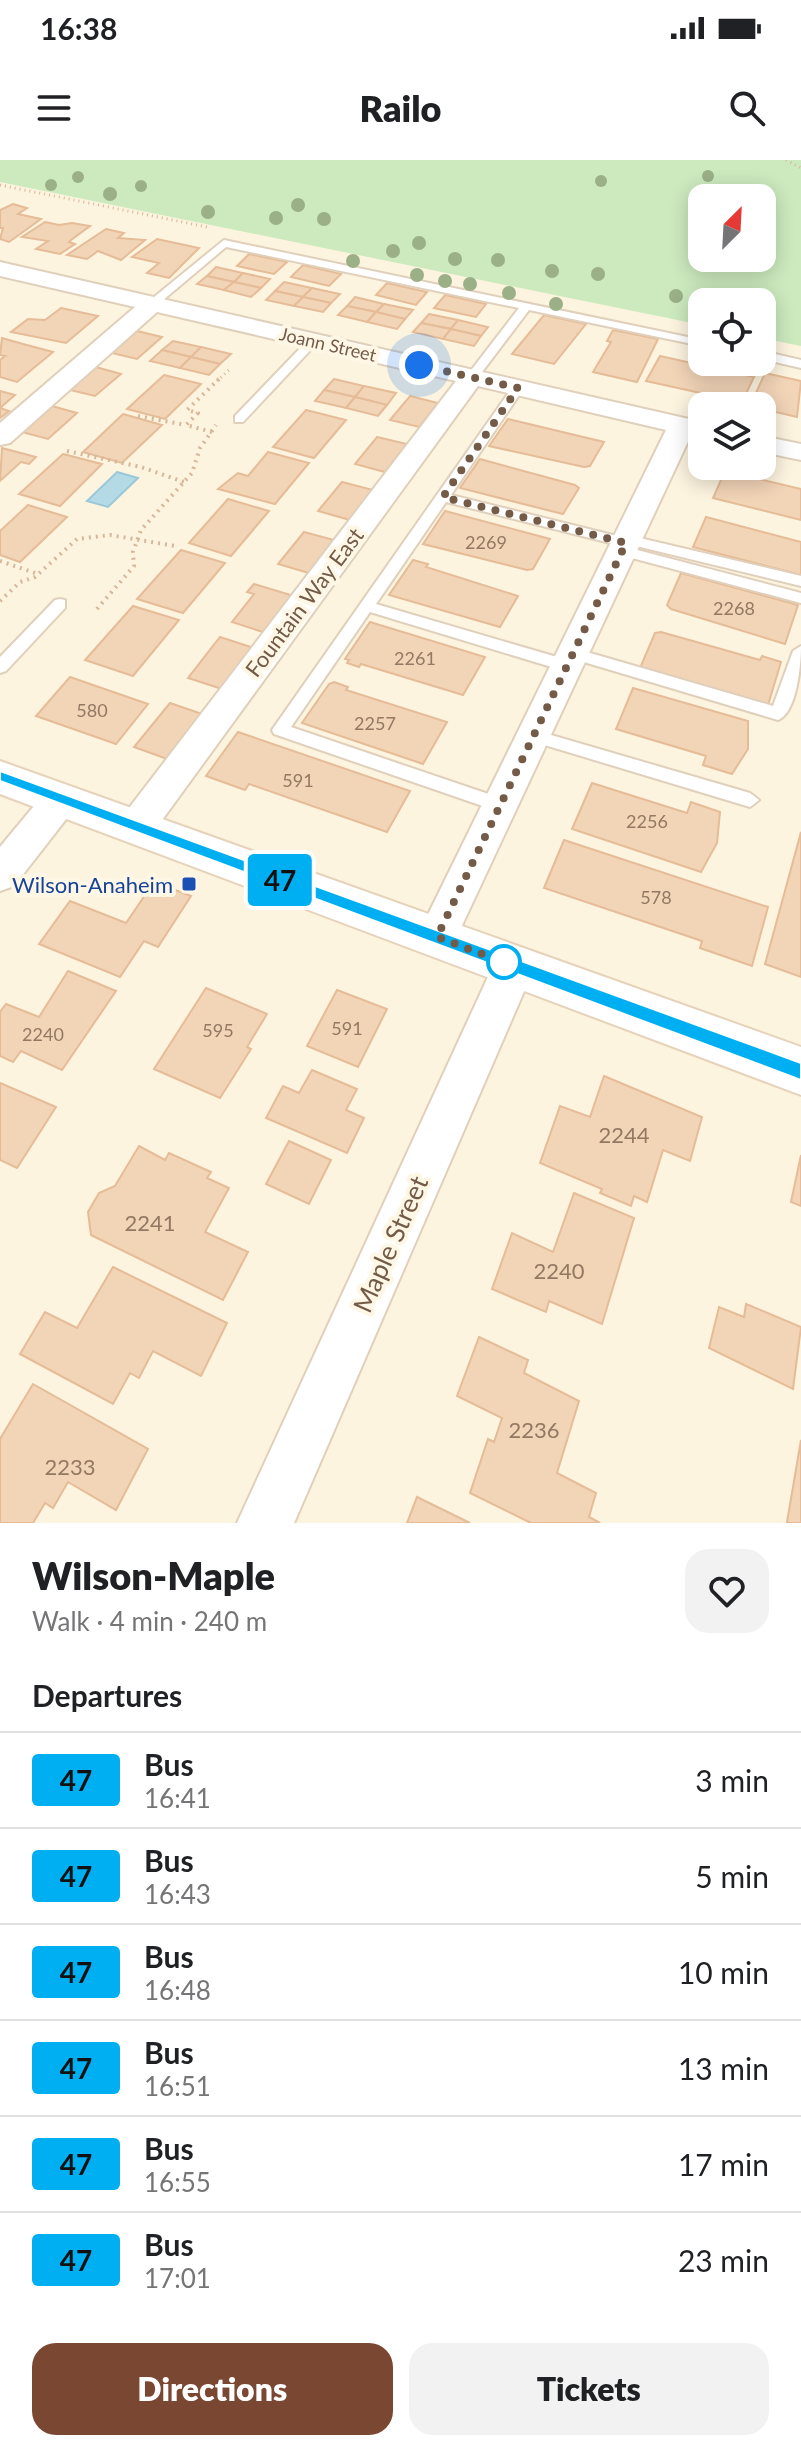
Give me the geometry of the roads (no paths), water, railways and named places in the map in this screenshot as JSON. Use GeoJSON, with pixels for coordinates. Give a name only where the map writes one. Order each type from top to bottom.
{"type":"FeatureCollection","features":[{"type":"Feature","properties":{"kind":"street","name":"Joann Street"},"geometry":{"type":"LineString","coordinates":[[0,269],[688,427]]}},
{"type":"Feature","properties":{"kind":"street"},"geometry":{"type":"LineString","coordinates":[[0,295],[26,275]]}},
{"type":"Feature","properties":{"kind":"street"},"geometry":{"type":"LineString","coordinates":[[0,437],[152,304]]}},
{"type":"Feature","properties":{"kind":"street","name":"Fountain Way East"},"geometry":{"type":"LineString","coordinates":[[136,827],[472,377]]}},
{"type":"Feature","properties":{"kind":"street"},"geometry":{"type":"LineString","coordinates":[[437,937],[625,544],[688,435]]}},
{"type":"Feature","properties":{"kind":"street"},"geometry":{"type":"LineString","coordinates":[[776,447],[801,452]]}},
{"type":"Feature","properties":{"kind":"street"},"geometry":{"type":"LineString","coordinates":[[0,777],[801,1071]]}},
{"type":"Feature","properties":{"kind":"street"},"geometry":{"type":"LineString","coordinates":[[0,875],[61,799]]}},
{"type":"Feature","properties":{"kind":"street","name":"Maple Street"},"geometry":{"type":"LineString","coordinates":[[265,1523],[514,966]]}},
{"type":"Feature","properties":{"kind":"lane"},"geometry":{"type":"LineString","coordinates":[[152,304],[224,243],[688,340]]}},
{"type":"Feature","properties":{"kind":"lane"},"geometry":{"type":"LineString","coordinates":[[472,377],[526,306]]}},
{"type":"Feature","properties":{"kind":"lane"},"geometry":{"type":"LineString","coordinates":[[239,419],[313,341]]}},
{"type":"Feature","properties":{"kind":"lane"},"geometry":{"type":"LineString","coordinates":[[776,358],[801,364]]}},
{"type":"Feature","properties":{"kind":"lane"},"geometry":{"type":"LineString","coordinates":[[500,805],[280,730],[518,388]]}},
{"type":"Feature","properties":{"kind":"lane"},"geometry":{"type":"LineString","coordinates":[[443,497],[625,544],[801,598]]}},
{"type":"Feature","properties":{"kind":"lane"},"geometry":{"type":"LineString","coordinates":[[625,544],[801,581]]}},
{"type":"Feature","properties":{"kind":"lane"},"geometry":{"type":"LineString","coordinates":[[0,667],[60,604]]}},
{"type":"Feature","properties":{"kind":"lane"},"geometry":{"type":"LineString","coordinates":[[367,606],[778,714],[801,651]]}},
{"type":"Feature","properties":{"kind":"lane"},"geometry":{"type":"LineString","coordinates":[[534,736],[750,800]]}},
{"type":"Feature","properties":{"kind":"water"},"geometry":{"type":"Polygon","coordinates":[[[117,472],[138,478],[108,507],[87,501],[117,472]]]}},
{"type":"Feature","properties":{"kind":"place","name":"Wilson-Anaheim"},"geometry":{"type":"Point","coordinates":[189,884]}}]}
